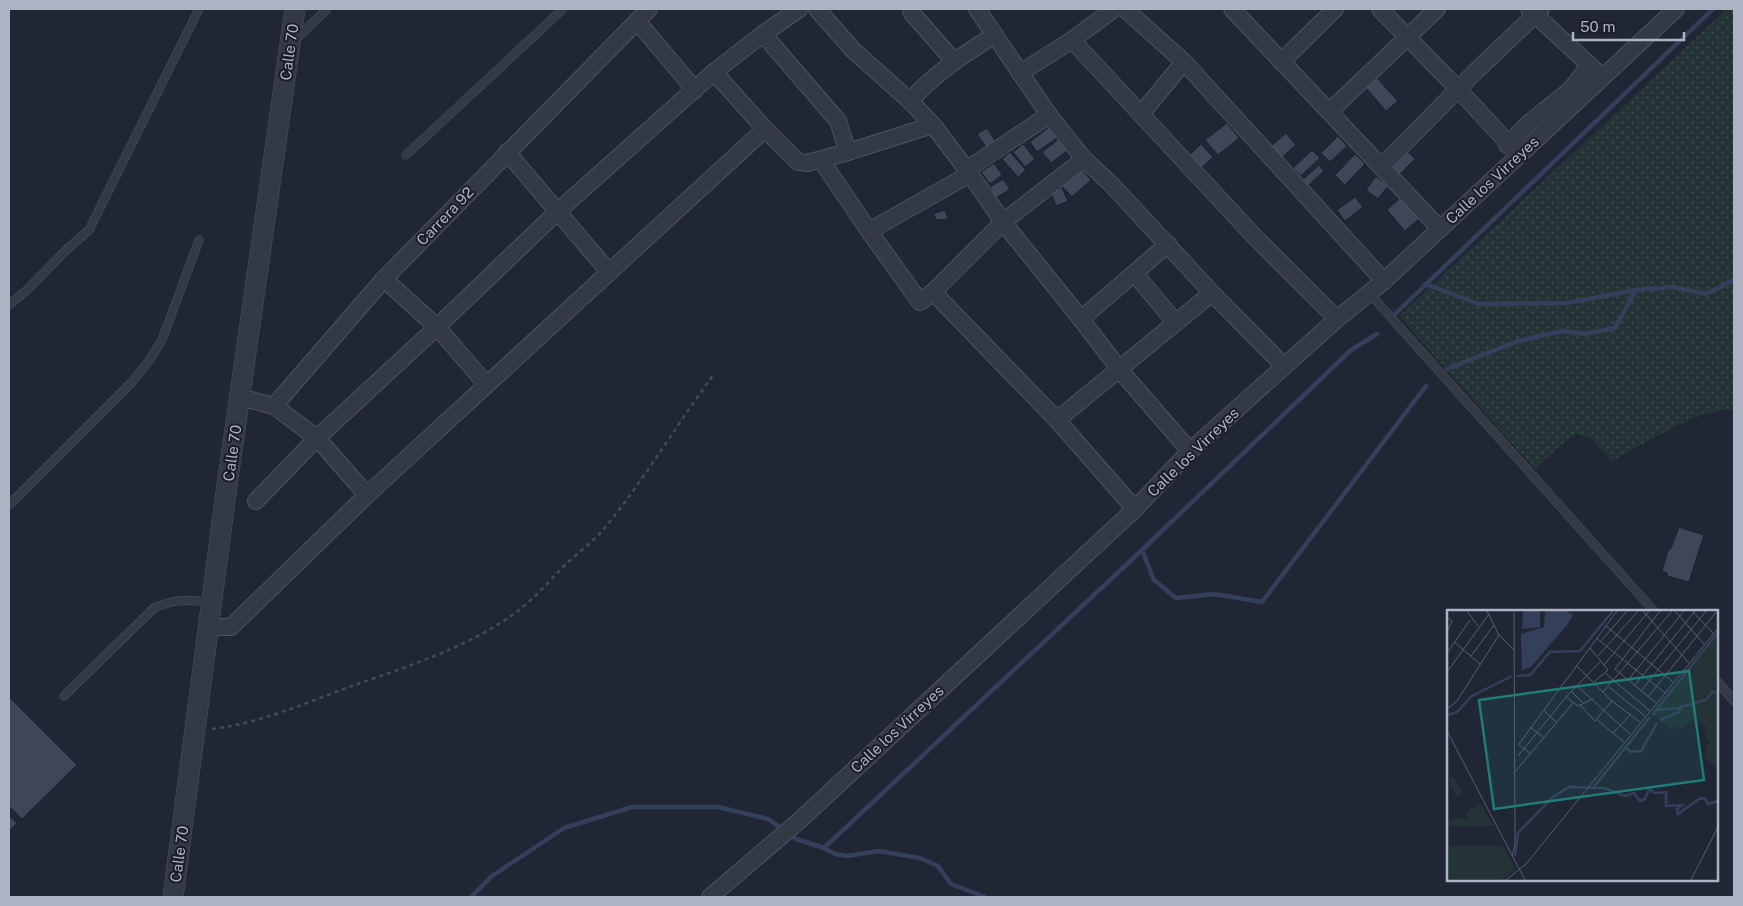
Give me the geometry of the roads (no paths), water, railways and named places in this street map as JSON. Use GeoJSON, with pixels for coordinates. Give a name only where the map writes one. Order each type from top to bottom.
{"type":"FeatureCollection","features":[{"type":"Feature","properties":{"kind":"street","name":"Calle 70"},"geometry":{"type":"LineString","coordinates":[[173,897],[240,397],[295,9]]}},
{"type":"Feature","properties":{"kind":"street","name":"Carrera 92"},"geometry":{"type":"LineString","coordinates":[[274,406],[384,279],[649,9]]}},
{"type":"Feature","properties":{"kind":"street"},"geometry":{"type":"LineString","coordinates":[[256,501],[317,438],[557,212],[714,72],[799,9]]}},
{"type":"Feature","properties":{"kind":"street"},"geometry":{"type":"LineString","coordinates":[[817,9],[853,50],[910,101],[933,125],[1003,222],[1081,318],[1118,369],[1190,451]]}},
{"type":"Feature","properties":{"kind":"street"},"geometry":{"type":"LineString","coordinates":[[977,9],[1049,115],[1084,159],[1111,184],[1212,293],[1284,366]]}},
{"type":"Feature","properties":{"kind":"street"},"geometry":{"type":"LineString","coordinates":[[1020,73],[1072,40],[1114,9]]}},
{"type":"Feature","properties":{"kind":"street"},"geometry":{"type":"LineString","coordinates":[[1125,9],[1184,62],[1384,281]]}},
{"type":"Feature","properties":{"kind":"street"},"geometry":{"type":"LineString","coordinates":[[1232,9],[1440,229]]}},
{"type":"Feature","properties":{"kind":"street"},"geometry":{"type":"LineString","coordinates":[[1282,62],[1335,9]]}},
{"type":"Feature","properties":{"kind":"street"},"geometry":{"type":"LineString","coordinates":[[1380,9],[1458,89],[1513,150]]}},
{"type":"Feature","properties":{"kind":"street"},"geometry":{"type":"LineString","coordinates":[[1330,111],[1437,9]]}},
{"type":"Feature","properties":{"kind":"street","name":"Calle los Virreyes"},"geometry":{"type":"LineString","coordinates":[[710,897],[799,821],[1135,509],[1190,451],[1337,319],[1384,281],[1440,229],[1513,150],[1549,116],[1603,78],[1676,9]]}},
{"type":"Feature","properties":{"kind":"street"},"geometry":{"type":"LineString","coordinates":[[1381,167],[1535,11],[1603,78]]}},
{"type":"Feature","properties":{"kind":"street"},"geometry":{"type":"LineString","coordinates":[[911,12],[954,61]]}},
{"type":"Feature","properties":{"kind":"street"},"geometry":{"type":"LineString","coordinates":[[636,21],[695,90]]}},
{"type":"Feature","properties":{"kind":"street"},"geometry":{"type":"LineString","coordinates":[[763,34],[838,121],[848,152]]}},
{"type":"Feature","properties":{"kind":"street"},"geometry":{"type":"LineString","coordinates":[[910,101],[921,88],[954,61],[995,34]]}},
{"type":"Feature","properties":{"kind":"street"},"geometry":{"type":"LineString","coordinates":[[1072,40],[1254,236],[1337,319]]}},
{"type":"Feature","properties":{"kind":"street"},"geometry":{"type":"LineString","coordinates":[[1140,114],[1184,62]]}},
{"type":"Feature","properties":{"kind":"street"},"geometry":{"type":"LineString","coordinates":[[1549,116],[1589,66]]}},
{"type":"Feature","properties":{"kind":"street"},"geometry":{"type":"LineString","coordinates":[[714,72],[798,162],[807,163],[821,160],[933,125]]}},
{"type":"Feature","properties":{"kind":"street"},"geometry":{"type":"LineString","coordinates":[[869,232],[968,172],[1049,115]]}},
{"type":"Feature","properties":{"kind":"street"},"geometry":{"type":"LineString","coordinates":[[210,627],[231,627],[367,495],[765,128]]}},
{"type":"Feature","properties":{"kind":"street"},"geometry":{"type":"LineString","coordinates":[[507,152],[609,272]]}},
{"type":"Feature","properties":{"kind":"street"},"geometry":{"type":"LineString","coordinates":[[821,160],[869,232],[920,302],[1003,222],[1084,159]]}},
{"type":"Feature","properties":{"kind":"street"},"geometry":{"type":"LineString","coordinates":[[1081,318],[1168,244]]}},
{"type":"Feature","properties":{"kind":"street"},"geometry":{"type":"LineString","coordinates":[[1135,274],[1176,323]]}},
{"type":"Feature","properties":{"kind":"street"},"geometry":{"type":"LineString","coordinates":[[384,279],[437,327],[486,384]]}},
{"type":"Feature","properties":{"kind":"street"},"geometry":{"type":"LineString","coordinates":[[932,292],[1057,420],[1135,509]]}},
{"type":"Feature","properties":{"kind":"street"},"geometry":{"type":"LineString","coordinates":[[1057,420],[1212,293]]}},
{"type":"Feature","properties":{"kind":"street"},"geometry":{"type":"LineString","coordinates":[[240,397],[274,406],[317,438],[367,495]]}},
{"type":"Feature","properties":{"kind":"lane"},"geometry":{"type":"LineString","coordinates":[[9,304],[27,290],[64,250],[89,230],[199,9]]}},
{"type":"Feature","properties":{"kind":"lane"},"geometry":{"type":"LineString","coordinates":[[290,45],[327,9]]}},
{"type":"Feature","properties":{"kind":"lane"},"geometry":{"type":"LineString","coordinates":[[406,154],[562,9]]}},
{"type":"Feature","properties":{"kind":"lane"},"geometry":{"type":"LineString","coordinates":[[9,505],[131,383],[149,361],[162,340],[199,240]]}},
{"type":"Feature","properties":{"kind":"lane"},"geometry":{"type":"LineString","coordinates":[[1369,293],[1653,610]]}},
{"type":"Feature","properties":{"kind":"lane"},"geometry":{"type":"LineString","coordinates":[[64,696],[154,608],[171,601],[213,602]]}},
{"type":"Feature","properties":{"kind":"lane"},"geometry":{"type":"LineString","coordinates":[[1718,682],[1734,700]]}},
{"type":"Feature","properties":{"kind":"waterway"},"geometry":{"type":"LineString","coordinates":[[1393,316],[1713,9]]}},
{"type":"Feature","properties":{"kind":"waterway"},"geometry":{"type":"LineString","coordinates":[[1447,369],[1518,341],[1562,331],[1585,334],[1615,328],[1636,290],[1673,287],[1706,294],[1734,280]]}},
{"type":"Feature","properties":{"kind":"waterway"},"geometry":{"type":"LineString","coordinates":[[1425,284],[1479,304],[1567,303],[1636,290]]}},
{"type":"Feature","properties":{"kind":"waterway"},"geometry":{"type":"LineString","coordinates":[[824,848],[1142,550],[1351,350],[1377,334]]}},
{"type":"Feature","properties":{"kind":"waterway"},"geometry":{"type":"LineString","coordinates":[[1142,550],[1154,580],[1176,598],[1214,594],[1262,602],[1426,386]]}},
{"type":"Feature","properties":{"kind":"waterway"},"geometry":{"type":"LineString","coordinates":[[471,897],[492,876],[564,828],[632,807],[718,807],[768,819],[796,839],[824,848],[835,854],[847,856],[879,851],[920,858],[938,866],[951,884],[985,897]]}}]}
